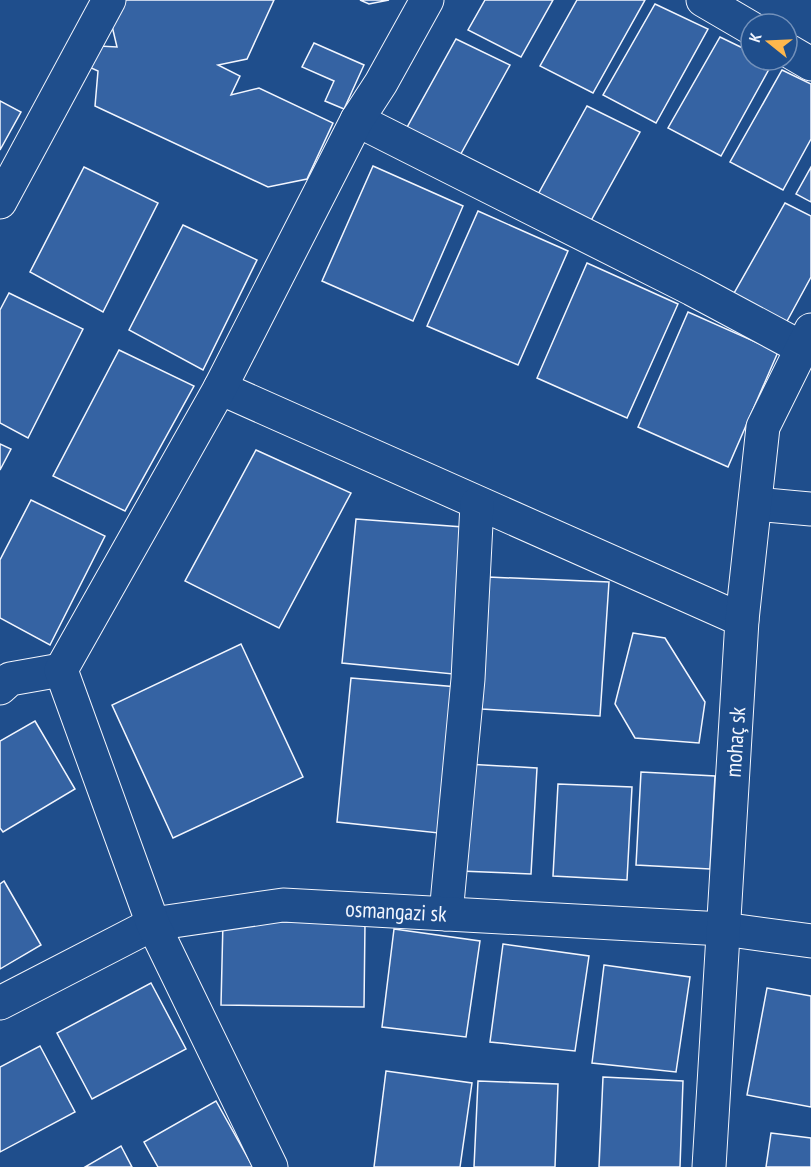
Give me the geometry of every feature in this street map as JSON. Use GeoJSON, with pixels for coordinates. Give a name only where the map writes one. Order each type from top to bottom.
{"type":"FeatureCollection","features":[{"type":"Feature","properties":{"kind":"street"},"geometry":{"type":"LineString","coordinates":[[0,202],[109,0]]}},
{"type":"Feature","properties":{"kind":"street"},"geometry":{"type":"LineString","coordinates":[[271,1167],[153,924],[61,670],[220,388],[357,120],[381,83],[427,0]]}},
{"type":"Feature","properties":{"kind":"street"},"geometry":{"type":"LineString","coordinates":[[703,0],[739,21]]}},
{"type":"Feature","properties":{"kind":"street"},"geometry":{"type":"LineString","coordinates":[[357,120],[692,289],[807,339]]}},
{"type":"Feature","properties":{"kind":"street","name":"mohaç sk"},"geometry":{"type":"LineString","coordinates":[[709,1167],[742,620],[763,427],[807,339]]}},
{"type":"Feature","properties":{"kind":"street"},"geometry":{"type":"LineString","coordinates":[[220,388],[742,620]]}},
{"type":"Feature","properties":{"kind":"street"},"geometry":{"type":"LineString","coordinates":[[446,914],[468,679],[477,504]]}},
{"type":"Feature","properties":{"kind":"street"},"geometry":{"type":"LineString","coordinates":[[754,504],[811,509]]}},
{"type":"Feature","properties":{"kind":"street"},"geometry":{"type":"LineString","coordinates":[[3,680],[61,670]]}},
{"type":"Feature","properties":{"kind":"street","name":"osmangazi sk"},"geometry":{"type":"LineString","coordinates":[[0,1003],[153,924],[283,904],[723,929],[811,941]]}},
{"type":"Feature","properties":{"kind":"building"},"geometry":{"type":"Polygon","coordinates":[[[124,0],[274,0],[247,59],[218,65],[240,76],[231,95],[259,88],[333,123],[307,179],[268,187],[95,106],[98,71],[89,67],[99,46],[117,47],[112,26],[124,0]]]}},
{"type":"Feature","properties":{"kind":"building"},"geometry":{"type":"Polygon","coordinates":[[[360,0],[389,0],[369,4],[360,0]]]}},
{"type":"Feature","properties":{"kind":"building"},"geometry":{"type":"Polygon","coordinates":[[[485,0],[553,0],[521,57],[468,30],[485,0]]]}},
{"type":"Feature","properties":{"kind":"building"},"geometry":{"type":"Polygon","coordinates":[[[577,0],[645,0],[593,93],[540,66],[577,0]]]}},
{"type":"Feature","properties":{"kind":"building"},"geometry":{"type":"Polygon","coordinates":[[[655,4],[708,29],[656,123],[603,95],[655,4]]]}},
{"type":"Feature","properties":{"kind":"building"},"geometry":{"type":"Polygon","coordinates":[[[720,37],[739,46],[739,72],[767,72],[721,156],[668,128],[720,37]]]}},
{"type":"Feature","properties":{"kind":"building"},"geometry":{"type":"Polygon","coordinates":[[[456,39],[510,65],[458,159],[405,131],[456,39]]]}},
{"type":"Feature","properties":{"kind":"building"},"geometry":{"type":"Polygon","coordinates":[[[314,43],[364,65],[344,109],[325,101],[334,81],[302,67],[314,43]]]}},
{"type":"Feature","properties":{"kind":"building"},"geometry":{"type":"Polygon","coordinates":[[[781,72],[786,72],[811,84],[811,139],[783,190],[730,162],[781,72]]]}},
{"type":"Feature","properties":{"kind":"building"},"geometry":{"type":"Polygon","coordinates":[[[0,101],[21,112],[0,150],[0,101]]]}},
{"type":"Feature","properties":{"kind":"building"},"geometry":{"type":"Polygon","coordinates":[[[587,106],[640,132],[588,226],[536,198],[587,106]]]}},
{"type":"Feature","properties":{"kind":"building"},"geometry":{"type":"Polygon","coordinates":[[[373,166],[463,206],[413,321],[322,281],[373,166]]]}},
{"type":"Feature","properties":{"kind":"building"},"geometry":{"type":"Polygon","coordinates":[[[84,167],[158,203],[103,312],[30,272],[84,167]]]}},
{"type":"Feature","properties":{"kind":"building"},"geometry":{"type":"Polygon","coordinates":[[[811,167],[811,202],[796,194],[811,167]]]}},
{"type":"Feature","properties":{"kind":"building"},"geometry":{"type":"Polygon","coordinates":[[[785,203],[811,216],[811,277],[786,323],[733,295],[785,203]]]}},
{"type":"Feature","properties":{"kind":"building"},"geometry":{"type":"Polygon","coordinates":[[[478,211],[568,251],[518,365],[427,326],[478,211]]]}},
{"type":"Feature","properties":{"kind":"building"},"geometry":{"type":"Polygon","coordinates":[[[183,225],[257,260],[203,370],[129,330],[183,225]]]}},
{"type":"Feature","properties":{"kind":"building"},"geometry":{"type":"Polygon","coordinates":[[[587,263],[678,304],[627,418],[537,378],[587,263]]]}},
{"type":"Feature","properties":{"kind":"building"},"geometry":{"type":"Polygon","coordinates":[[[9,293],[83,329],[28,438],[0,423],[0,310],[9,293]]]}},
{"type":"Feature","properties":{"kind":"building"},"geometry":{"type":"Polygon","coordinates":[[[688,312],[778,352],[728,467],[638,427],[688,312]]]}},
{"type":"Feature","properties":{"kind":"building"},"geometry":{"type":"Polygon","coordinates":[[[119,350],[194,386],[125,511],[53,476],[119,350]]]}},
{"type":"Feature","properties":{"kind":"building"},"geometry":{"type":"Polygon","coordinates":[[[0,444],[11,449],[0,470],[0,444]]]}},
{"type":"Feature","properties":{"kind":"building"},"geometry":{"type":"Polygon","coordinates":[[[256,450],[351,493],[279,628],[185,581],[256,450]]]}},
{"type":"Feature","properties":{"kind":"building"},"geometry":{"type":"Polygon","coordinates":[[[31,500],[105,536],[50,645],[0,618],[0,560],[31,500]]]}},
{"type":"Feature","properties":{"kind":"building"},"geometry":{"type":"Polygon","coordinates":[[[356,519],[463,527],[453,674],[342,663],[356,519]]]}},
{"type":"Feature","properties":{"kind":"building"},"geometry":{"type":"Polygon","coordinates":[[[488,577],[609,582],[600,716],[482,709],[488,577]]]}},
{"type":"Feature","properties":{"kind":"building"},"geometry":{"type":"Polygon","coordinates":[[[633,633],[665,638],[705,702],[699,743],[635,738],[615,704],[633,633]]]}},
{"type":"Feature","properties":{"kind":"building"},"geometry":{"type":"Polygon","coordinates":[[[241,644],[303,777],[173,838],[112,705],[241,644]]]}},
{"type":"Feature","properties":{"kind":"building"},"geometry":{"type":"Polygon","coordinates":[[[351,678],[458,687],[448,834],[337,822],[351,678]]]}},
{"type":"Feature","properties":{"kind":"building"},"geometry":{"type":"Polygon","coordinates":[[[35,721],[75,789],[3,832],[0,828],[0,741],[35,721]]]}},
{"type":"Feature","properties":{"kind":"building"},"geometry":{"type":"Polygon","coordinates":[[[466,764],[537,768],[531,874],[460,871],[466,764]]]}},
{"type":"Feature","properties":{"kind":"building"},"geometry":{"type":"Polygon","coordinates":[[[641,772],[715,776],[710,869],[636,865],[641,772]]]}},
{"type":"Feature","properties":{"kind":"building"},"geometry":{"type":"Polygon","coordinates":[[[558,784],[632,787],[627,880],[553,876],[558,784]]]}},
{"type":"Feature","properties":{"kind":"building"},"geometry":{"type":"Polygon","coordinates":[[[4,881],[41,945],[0,969],[0,884],[4,881]]]}},
{"type":"Feature","properties":{"kind":"building"},"geometry":{"type":"Polygon","coordinates":[[[223,921],[365,923],[364,1007],[221,1005],[223,921]]]}},
{"type":"Feature","properties":{"kind":"building"},"geometry":{"type":"Polygon","coordinates":[[[394,929],[480,941],[466,1037],[382,1027],[394,929]]]}},
{"type":"Feature","properties":{"kind":"building"},"geometry":{"type":"Polygon","coordinates":[[[503,944],[589,956],[575,1051],[490,1042],[503,944]]]}},
{"type":"Feature","properties":{"kind":"building"},"geometry":{"type":"Polygon","coordinates":[[[604,965],[690,977],[676,1072],[592,1063],[604,965]]]}},
{"type":"Feature","properties":{"kind":"building"},"geometry":{"type":"Polygon","coordinates":[[[151,983],[186,1049],[92,1099],[57,1033],[151,983]]]}},
{"type":"Feature","properties":{"kind":"building"},"geometry":{"type":"Polygon","coordinates":[[[767,988],[811,996],[811,1107],[747,1095],[767,988]]]}},
{"type":"Feature","properties":{"kind":"building"},"geometry":{"type":"Polygon","coordinates":[[[40,1046],[75,1112],[0,1152],[0,1067],[40,1046]]]}},
{"type":"Feature","properties":{"kind":"building"},"geometry":{"type":"Polygon","coordinates":[[[386,1071],[472,1083],[460,1167],[374,1167],[386,1071]]]}},
{"type":"Feature","properties":{"kind":"building"},"geometry":{"type":"Polygon","coordinates":[[[603,1077],[683,1081],[680,1167],[599,1167],[603,1077]]]}},
{"type":"Feature","properties":{"kind":"building"},"geometry":{"type":"Polygon","coordinates":[[[478,1081],[558,1084],[555,1167],[474,1167],[478,1081]]]}},
{"type":"Feature","properties":{"kind":"building"},"geometry":{"type":"Polygon","coordinates":[[[216,1101],[253,1167],[158,1167],[144,1142],[216,1101]]]}},
{"type":"Feature","properties":{"kind":"building"},"geometry":{"type":"Polygon","coordinates":[[[771,1133],[811,1138],[811,1167],[766,1167],[771,1133]]]}},
{"type":"Feature","properties":{"kind":"building"},"geometry":{"type":"Polygon","coordinates":[[[121,1146],[132,1167],[85,1167],[121,1146]]]}}]}
